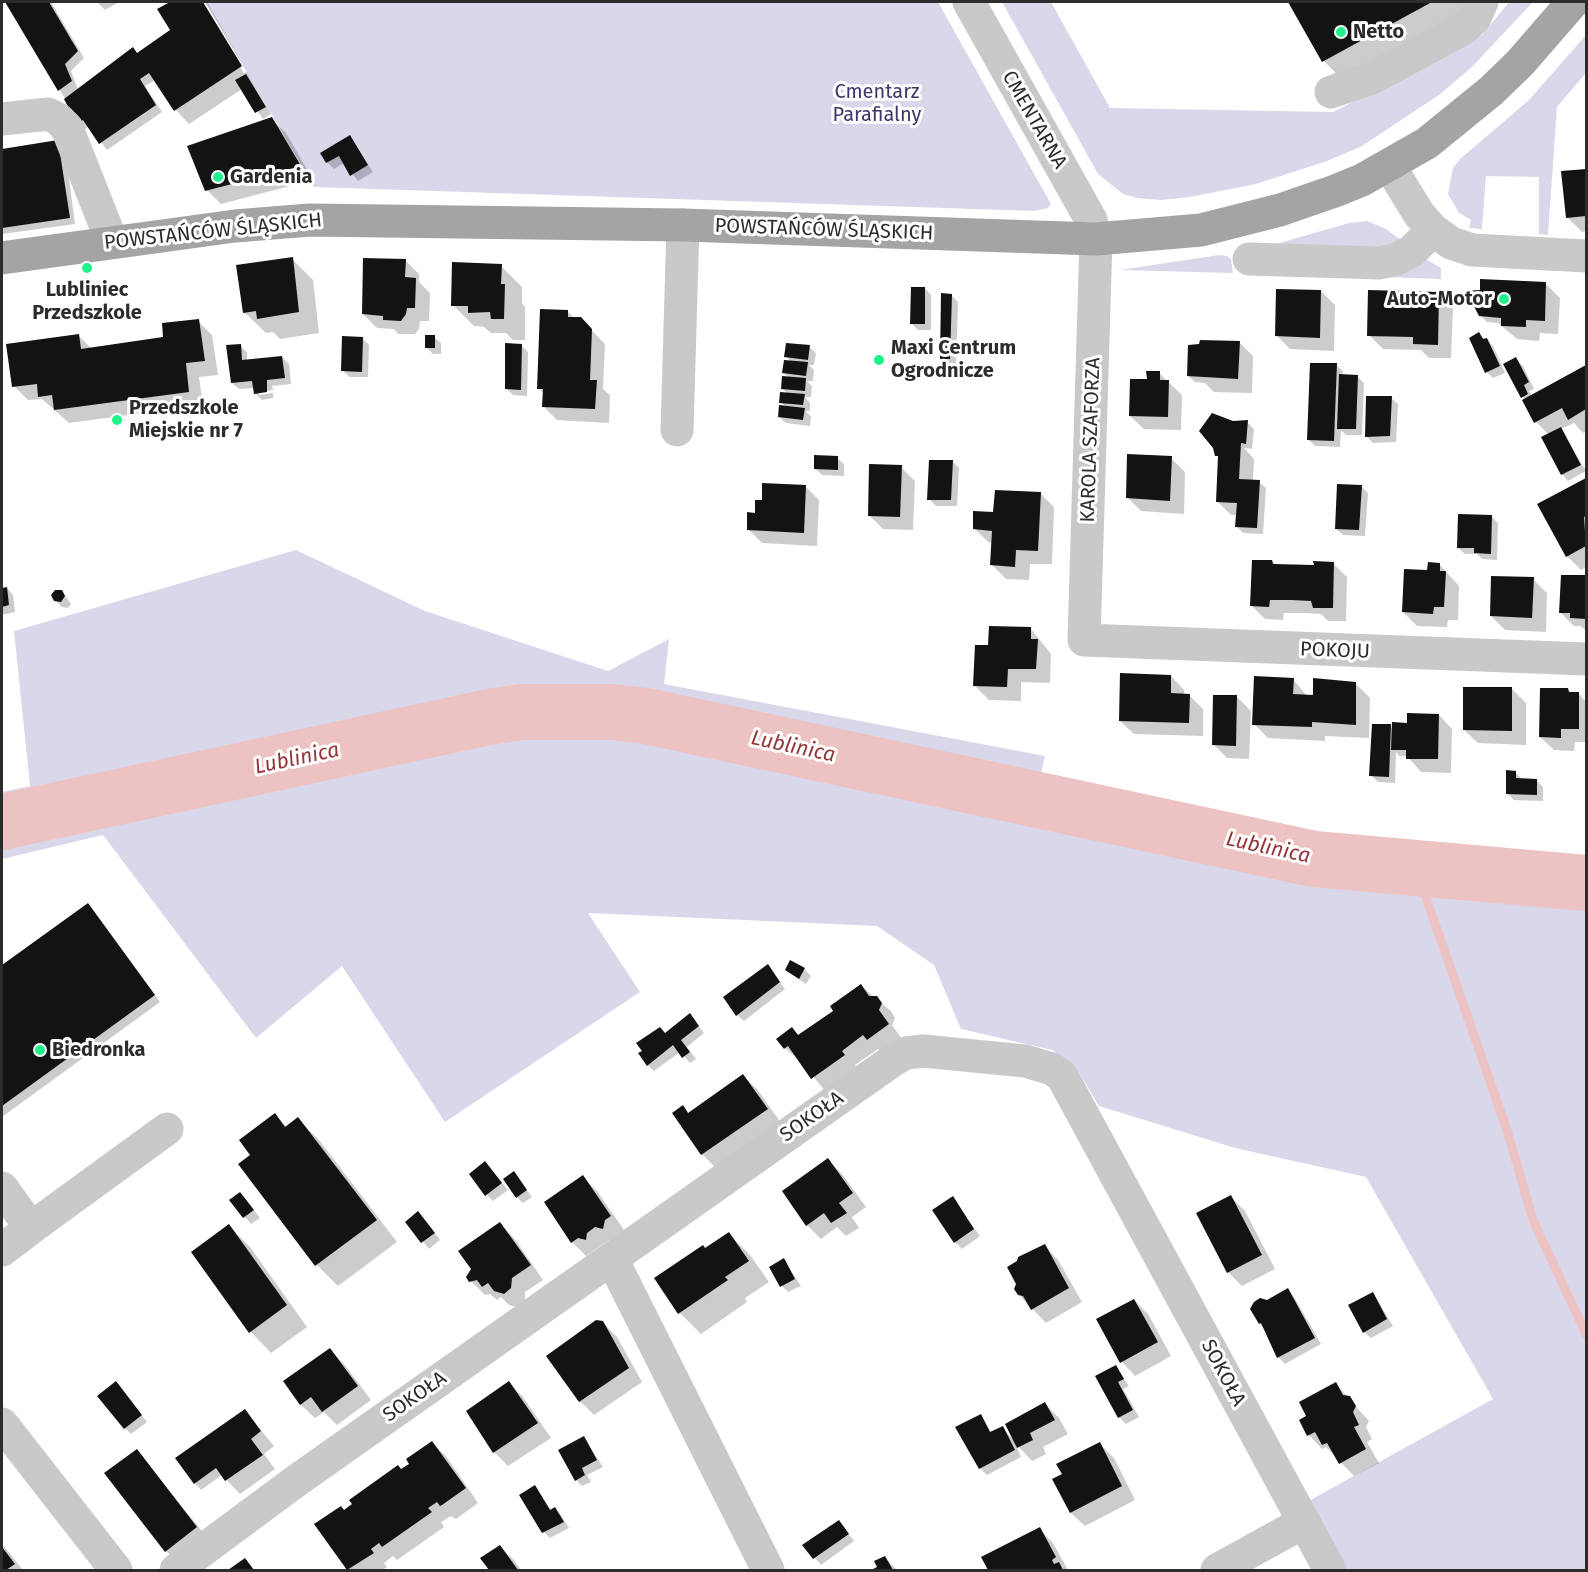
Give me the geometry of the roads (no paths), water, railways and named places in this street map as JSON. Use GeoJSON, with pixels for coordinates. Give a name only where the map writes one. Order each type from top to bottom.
{"type":"FeatureCollection","features":[{"type":"Feature","properties":{"kind":"main road","name":"POWSTAŃCÓW ŚLĄSKICH"},"geometry":{"type":"LineString","coordinates":[[2,258],[235,226],[310,220],[683,225],[1096,239],[1201,230],[1335,191],[1389,165],[1427,142],[1491,91],[1520,63],[1574,2]]}},
{"type":"Feature","properties":{"kind":"street","name":"CMENTARNA"},"geometry":{"type":"LineString","coordinates":[[969,2],[1087,213],[1096,239]]}},
{"type":"Feature","properties":{"kind":"street"},"geometry":{"type":"LineString","coordinates":[[1331,92],[1372,78],[1463,29],[1474,18],[1482,2]]}},
{"type":"Feature","properties":{"kind":"street"},"geometry":{"type":"LineString","coordinates":[[2,119],[48,114],[58,118],[66,128],[112,242]]}},
{"type":"Feature","properties":{"kind":"street"},"geometry":{"type":"LineString","coordinates":[[1389,165],[1412,206],[1433,230],[1451,243],[1472,250],[1587,255]]}},
{"type":"Feature","properties":{"kind":"street"},"geometry":{"type":"LineString","coordinates":[[677,430],[683,225]]}},
{"type":"Feature","properties":{"kind":"street"},"geometry":{"type":"LineString","coordinates":[[1249,259],[1380,263],[1398,259],[1412,251],[1433,230]]}},
{"type":"Feature","properties":{"kind":"street","name":"KAROLA SZAFORZA"},"geometry":{"type":"LineString","coordinates":[[1084,640],[1096,239]]}},
{"type":"Feature","properties":{"kind":"street","name":"POKOJU"},"geometry":{"type":"LineString","coordinates":[[1084,640],[1587,659]]}},
{"type":"Feature","properties":{"kind":"street","name":"SOKOŁA"},"geometry":{"type":"LineString","coordinates":[[176,1570],[296,1481],[892,1060],[906,1053],[923,1051],[1025,1061],[1052,1069],[1062,1076],[1330,1570]]}},
{"type":"Feature","properties":{"kind":"street"},"geometry":{"type":"LineString","coordinates":[[2,1250],[168,1129]]}},
{"type":"Feature","properties":{"kind":"street"},"geometry":{"type":"LineString","coordinates":[[2,1188],[31,1228]]}},
{"type":"Feature","properties":{"kind":"street"},"geometry":{"type":"LineString","coordinates":[[612,1259],[768,1570]]}},
{"type":"Feature","properties":{"kind":"street"},"geometry":{"type":"LineString","coordinates":[[2,1424],[116,1570]]}},
{"type":"Feature","properties":{"kind":"street"},"geometry":{"type":"LineString","coordinates":[[1217,1570],[1304,1522]]}},
{"type":"Feature","properties":{"kind":"waterway","name":"Lublinica"},"geometry":{"type":"LineString","coordinates":[[2,822],[489,717],[521,712],[612,712],[646,716],[1314,859],[1586,883]]}},
{"type":"Feature","properties":{"kind":"waterway"},"geometry":{"type":"LineString","coordinates":[[1416,869],[1507,1130],[1533,1220],[1586,1334]]}},
{"type":"Feature","properties":{"kind":"place","name":"Netto"},"geometry":{"type":"Point","coordinates":[1341,32]}},
{"type":"Feature","properties":{"kind":"place","name":"Gardenia"},"geometry":{"type":"Point","coordinates":[218,177]}},
{"type":"Feature","properties":{"kind":"place","name":"Lubliniec Przedszkole"},"geometry":{"type":"Point","coordinates":[87,268]}},
{"type":"Feature","properties":{"kind":"place","name":"Auto-Motor"},"geometry":{"type":"Point","coordinates":[1504,299]}},
{"type":"Feature","properties":{"kind":"place","name":"Maxi Centrum Ogrodnicze"},"geometry":{"type":"Point","coordinates":[879,360]}},
{"type":"Feature","properties":{"kind":"place","name":"Przedszkole Miejskie nr 7"},"geometry":{"type":"Point","coordinates":[117,420]}},
{"type":"Feature","properties":{"kind":"place","name":"Biedronka"},"geometry":{"type":"Point","coordinates":[40,1050]}},
{"type":"Feature","properties":{"kind":"park label","name":"Cmentarz Parafialny"},"geometry":{"type":"Point","coordinates":[877,104]}}]}
